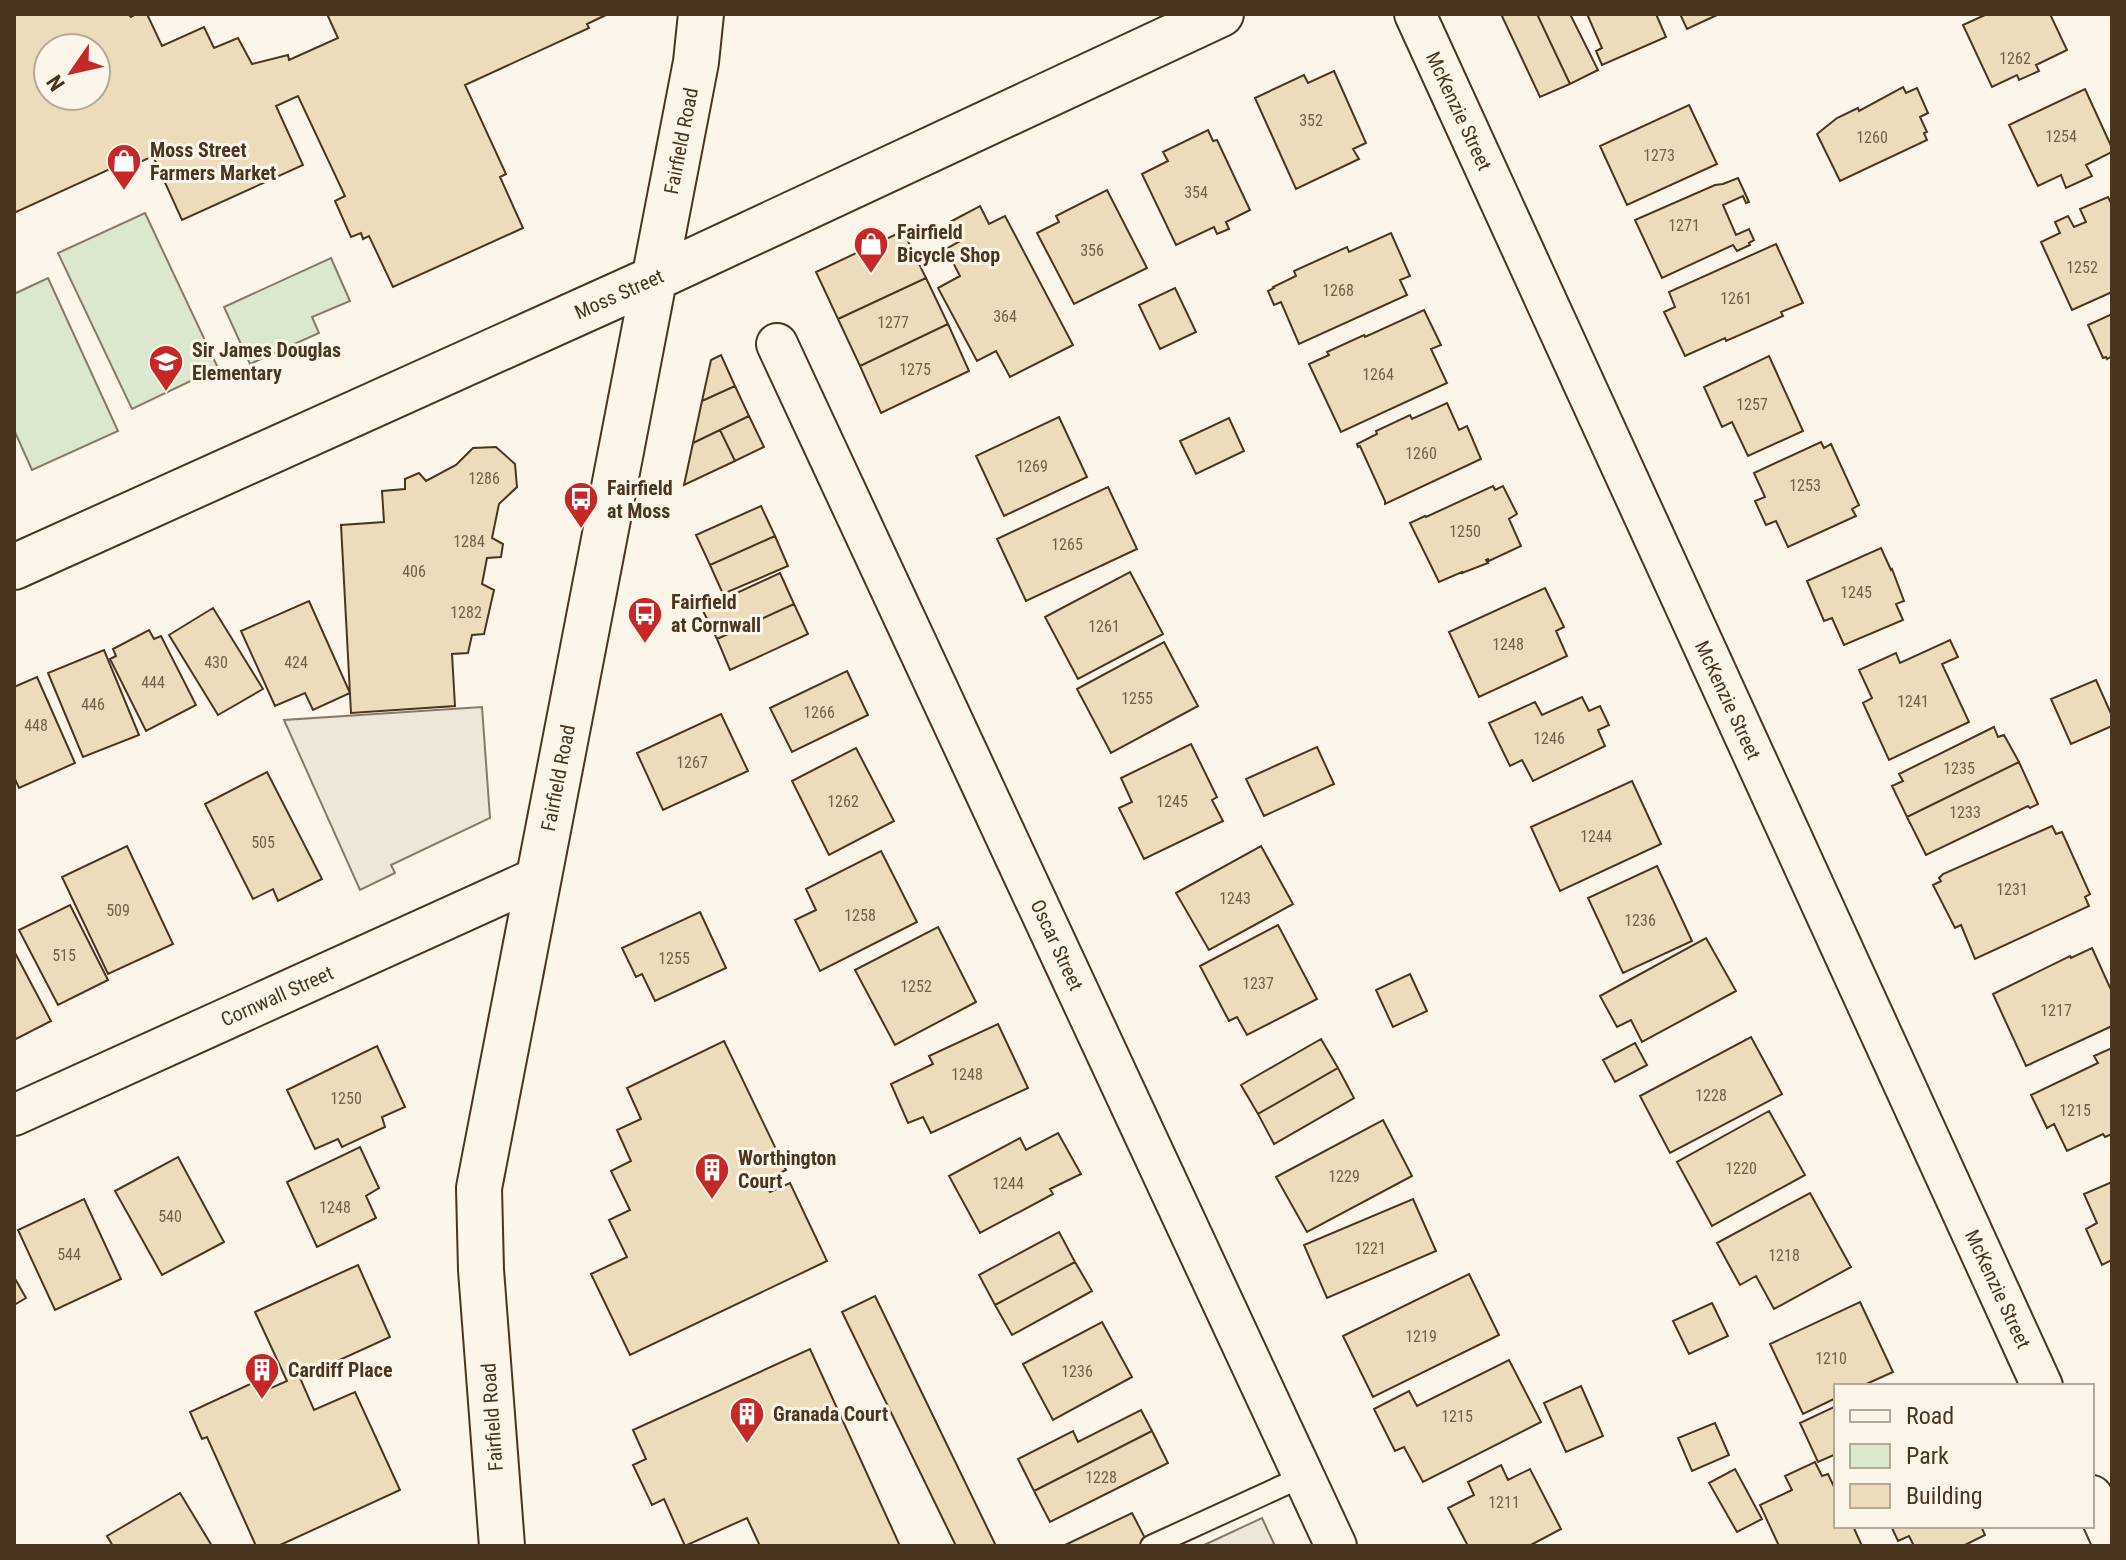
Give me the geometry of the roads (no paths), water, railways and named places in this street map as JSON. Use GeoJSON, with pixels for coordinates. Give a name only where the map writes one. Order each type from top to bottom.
{"type":"FeatureCollection","features":[{"type":"Feature","properties":{"kind":"street","name":"Fairfield Road"},"geometry":{"type":"LineString","coordinates":[[502,1546],[481,1270],[479,1188],[696,62],[701,14]]}},
{"type":"Feature","properties":{"kind":"street","name":"Moss Street"},"geometry":{"type":"LineString","coordinates":[[14,567],[653,279],[1221,14]]}},
{"type":"Feature","properties":{"kind":"street","name":"McKenzie Street"},"geometry":{"type":"LineString","coordinates":[[1415,14],[2041,1384]]}},
{"type":"Feature","properties":{"kind":"street","name":"Oscar Street"},"geometry":{"type":"LineString","coordinates":[[777,344],[1336,1546]]}},
{"type":"Feature","properties":{"kind":"street","name":"Cornwall Street"},"geometry":{"type":"LineString","coordinates":[[14,1115],[539,877]]}},
{"type":"Feature","properties":{"kind":"street"},"geometry":{"type":"LineString","coordinates":[[2094,1500],[2112,1540]]}},
{"type":"Feature","properties":{"kind":"lane"},"geometry":{"type":"LineString","coordinates":[[1151,1546],[1304,1476]]}},
{"type":"Feature","properties":{"kind":"place","name":"Moss Street Farmers Market"},"geometry":{"type":"Point","coordinates":[124,192]}},
{"type":"Feature","properties":{"kind":"place","name":"Fairfield Bicycle Shop"},"geometry":{"type":"Point","coordinates":[871,275]}},
{"type":"Feature","properties":{"kind":"place","name":"Sir James Douglas Elementary"},"geometry":{"type":"Point","coordinates":[166,393]}},
{"type":"Feature","properties":{"kind":"place","name":"Fairfield at Moss"},"geometry":{"type":"Point","coordinates":[581,530]}},
{"type":"Feature","properties":{"kind":"place","name":"Fairfield at Cornwall"},"geometry":{"type":"Point","coordinates":[645,645]}},
{"type":"Feature","properties":{"kind":"place","name":"Worthington Court"},"geometry":{"type":"Point","coordinates":[712,1201]}},
{"type":"Feature","properties":{"kind":"place","name":"Cardiff Place"},"geometry":{"type":"Point","coordinates":[262,1401]}},
{"type":"Feature","properties":{"kind":"place","name":"Granada Court"},"geometry":{"type":"Point","coordinates":[747,1445]}}]}
